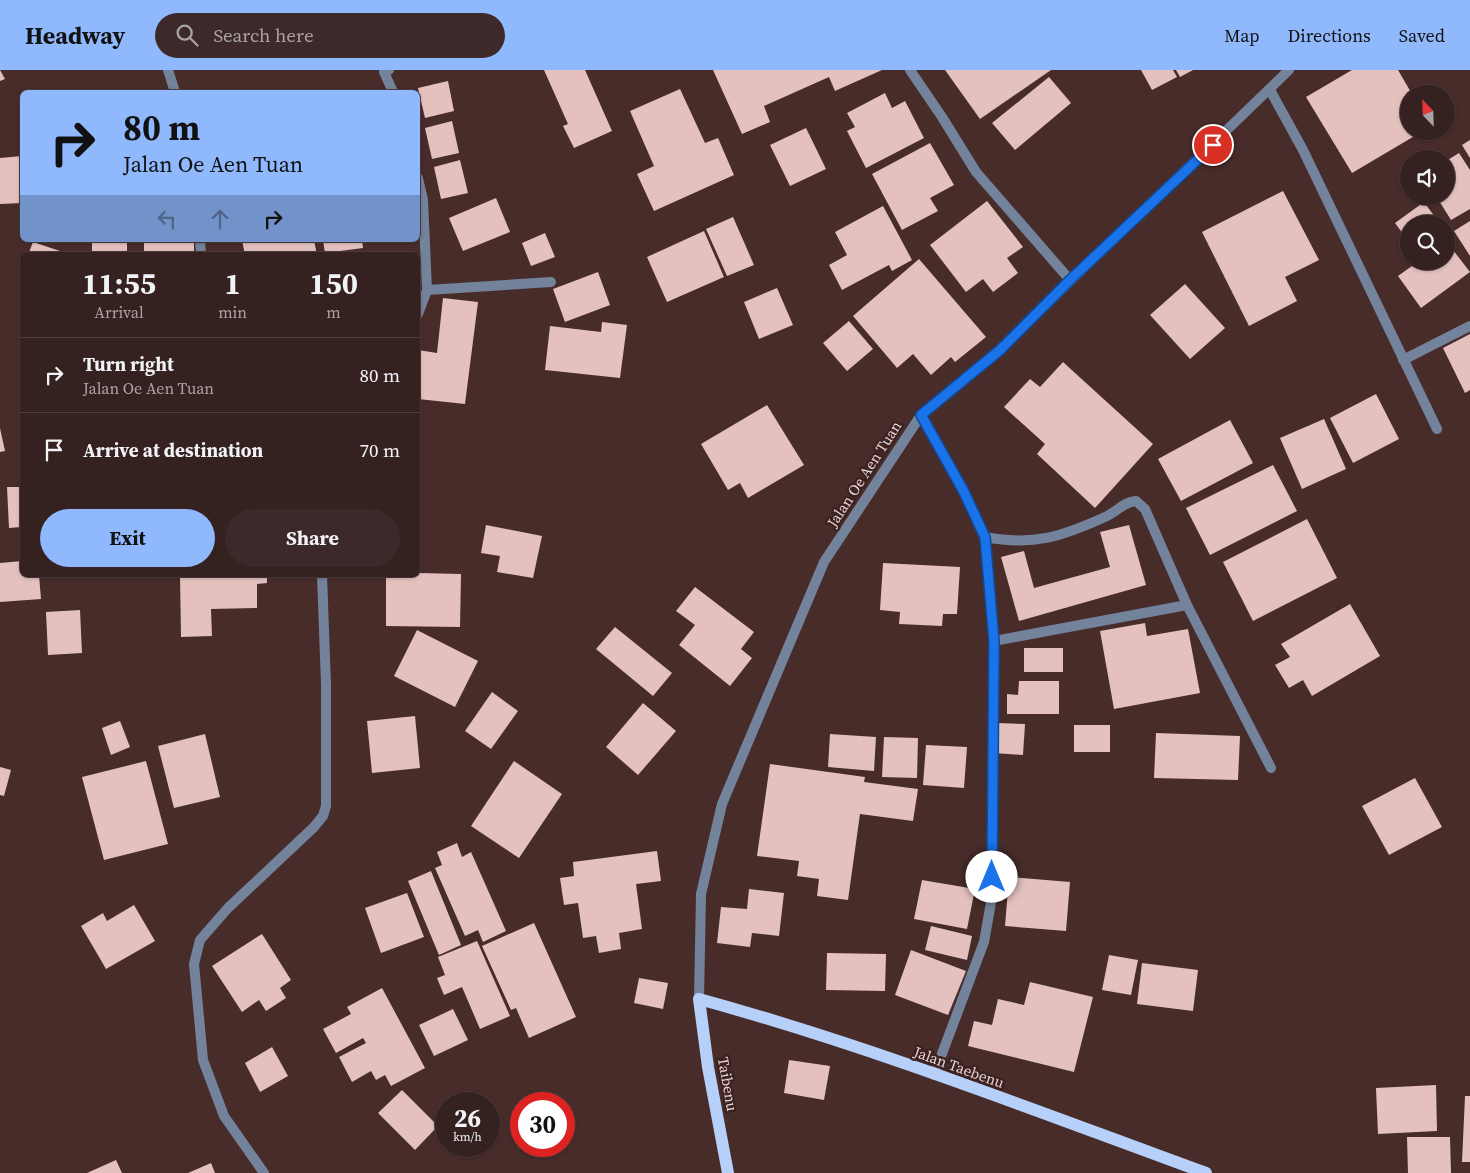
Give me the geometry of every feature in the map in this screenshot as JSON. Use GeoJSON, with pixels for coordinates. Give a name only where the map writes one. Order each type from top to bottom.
{"type":"FeatureCollection","features":[{"type":"Feature","properties":{"kind":"main road","name":"Jalan Taebenu"},"geometry":{"type":"LineString","coordinates":[[699,999],[767,1018],[934,1075],[1206,1173]]}},
{"type":"Feature","properties":{"kind":"main road","name":"Taibenu"},"geometry":{"type":"LineString","coordinates":[[699,999],[708,1067],[728,1173]]}},
{"type":"Feature","properties":{"kind":"street"},"geometry":{"type":"LineString","coordinates":[[168,70],[174,90]]}},
{"type":"Feature","properties":{"kind":"street"},"geometry":{"type":"LineString","coordinates":[[386,70],[392,90]]}},
{"type":"Feature","properties":{"kind":"street"},"geometry":{"type":"LineString","coordinates":[[910,70],[976,172],[1070,280]]}},
{"type":"Feature","properties":{"kind":"street","name":"Jalan Oe Aen Tuan"},"geometry":{"type":"LineString","coordinates":[[699,999],[701,894],[722,804],[824,562],[921,415],[1000,350],[1070,280],[1289,70]]}},
{"type":"Feature","properties":{"kind":"street"},"geometry":{"type":"LineString","coordinates":[[1270,90],[1303,150],[1437,428]]}},
{"type":"Feature","properties":{"kind":"street"},"geometry":{"type":"LineString","coordinates":[[420,187],[423,200],[427,290],[420,309]]}},
{"type":"Feature","properties":{"kind":"street"},"geometry":{"type":"LineString","coordinates":[[427,290],[551,282]]}},
{"type":"Feature","properties":{"kind":"street"},"geometry":{"type":"LineString","coordinates":[[1403,360],[1470,326]]}},
{"type":"Feature","properties":{"kind":"street"},"geometry":{"type":"LineString","coordinates":[[921,415],[963,490],[985,537],[994,641],[992,897],[989,919],[984,942],[934,1075]]}},
{"type":"Feature","properties":{"kind":"street"},"geometry":{"type":"LineString","coordinates":[[985,537],[1025,542],[1051,538],[1084,527],[1110,514],[1128,502],[1136,501],[1145,509],[1187,605],[1271,768]]}},
{"type":"Feature","properties":{"kind":"street"},"geometry":{"type":"LineString","coordinates":[[264,1173],[224,1116],[203,1060],[194,964],[200,940],[228,908],[314,827],[323,816],[326,806],[326,685],[322,577]]}},
{"type":"Feature","properties":{"kind":"street"},"geometry":{"type":"LineString","coordinates":[[994,641],[1187,605]]}},
{"type":"Feature","properties":{"kind":"building"},"geometry":{"type":"Polygon","coordinates":[[[0,70],[5,79],[0,81],[0,70]]]}},
{"type":"Feature","properties":{"kind":"building"},"geometry":{"type":"Polygon","coordinates":[[[544,70],[585,70],[612,131],[574,148],[563,126],[568,124],[544,70]]]}},
{"type":"Feature","properties":{"kind":"building"},"geometry":{"type":"Polygon","coordinates":[[[713,70],[882,70],[835,91],[829,77],[764,106],[770,122],[742,134],[713,70]]]}},
{"type":"Feature","properties":{"kind":"building"},"geometry":{"type":"Polygon","coordinates":[[[945,70],[1051,70],[980,119],[945,70]]]}},
{"type":"Feature","properties":{"kind":"building"},"geometry":{"type":"Polygon","coordinates":[[[1141,70],[1173,70],[1177,77],[1152,90],[1141,70]]]}},
{"type":"Feature","properties":{"kind":"building"},"geometry":{"type":"Polygon","coordinates":[[[1176,70],[1193,70],[1180,77],[1176,70]]]}},
{"type":"Feature","properties":{"kind":"building"},"geometry":{"type":"Polygon","coordinates":[[[1352,70],[1398,70],[1407,85],[1400,85],[1400,140],[1408,140],[1352,173],[1306,97],[1352,70]]]}},
{"type":"Feature","properties":{"kind":"building"},"geometry":{"type":"Polygon","coordinates":[[[1049,77],[1071,103],[1015,150],[992,123],[1049,77]]]}},
{"type":"Feature","properties":{"kind":"building"},"geometry":{"type":"Polygon","coordinates":[[[448,81],[454,111],[425,118],[418,88],[448,81]]]}},
{"type":"Feature","properties":{"kind":"building"},"geometry":{"type":"Polygon","coordinates":[[[680,89],[705,143],[718,138],[734,175],[654,211],[637,174],[654,166],[630,111],[680,89]]]}},
{"type":"Feature","properties":{"kind":"building"},"geometry":{"type":"Polygon","coordinates":[[[885,93],[892,108],[905,101],[924,138],[866,168],[847,131],[855,127],[847,113],[885,93]]]}},
{"type":"Feature","properties":{"kind":"building"},"geometry":{"type":"Polygon","coordinates":[[[452,121],[459,153],[432,159],[425,128],[452,121]]]}},
{"type":"Feature","properties":{"kind":"building"},"geometry":{"type":"Polygon","coordinates":[[[806,128],[826,169],[790,186],[770,145],[806,128]]]}},
{"type":"Feature","properties":{"kind":"building"},"geometry":{"type":"Polygon","coordinates":[[[1470,140],[1470,158],[1462,145],[1470,140]]]}},
{"type":"Feature","properties":{"kind":"building"},"geometry":{"type":"Polygon","coordinates":[[[930,143],[954,185],[930,198],[938,211],[902,230],[872,174],[930,143]]]}},
{"type":"Feature","properties":{"kind":"building"},"geometry":{"type":"Polygon","coordinates":[[[1459,153],[1470,170],[1470,209],[1455,218],[1455,215],[1448,215],[1442,205],[1455,205],[1455,155],[1459,153]]]}},
{"type":"Feature","properties":{"kind":"building"},"geometry":{"type":"Polygon","coordinates":[[[20,156],[20,203],[0,204],[0,158],[20,156]]]}},
{"type":"Feature","properties":{"kind":"building"},"geometry":{"type":"Polygon","coordinates":[[[460,160],[468,193],[441,199],[434,167],[460,160]]]}},
{"type":"Feature","properties":{"kind":"building"},"geometry":{"type":"Polygon","coordinates":[[[1283,191],[1319,260],[1285,277],[1297,301],[1249,326],[1202,232],[1283,191]]]}},
{"type":"Feature","properties":{"kind":"building"},"geometry":{"type":"Polygon","coordinates":[[[496,198],[510,232],[463,251],[449,218],[496,198]]]}},
{"type":"Feature","properties":{"kind":"building"},"geometry":{"type":"Polygon","coordinates":[[[987,201],[1023,247],[1007,258],[1018,273],[993,292],[983,279],[966,292],[930,245],[987,201]]]}},
{"type":"Feature","properties":{"kind":"building"},"geometry":{"type":"Polygon","coordinates":[[[1420,205],[1426,205],[1433,215],[1406,215],[1420,205]]]}},
{"type":"Feature","properties":{"kind":"building"},"geometry":{"type":"Polygon","coordinates":[[[883,206],[912,260],[892,271],[889,265],[842,290],[829,265],[847,255],[835,232],[883,206]]]}},
{"type":"Feature","properties":{"kind":"building"},"geometry":{"type":"Polygon","coordinates":[[[733,217],[754,265],[727,276],[706,229],[733,217]]]}},
{"type":"Feature","properties":{"kind":"building"},"geometry":{"type":"Polygon","coordinates":[[[1400,219],[1400,230],[1395,223],[1400,219]]]}},
{"type":"Feature","properties":{"kind":"building"},"geometry":{"type":"Polygon","coordinates":[[[1470,221],[1470,256],[1455,233],[1455,230],[1470,221]]]}},
{"type":"Feature","properties":{"kind":"building"},"geometry":{"type":"Polygon","coordinates":[[[704,231],[724,277],[667,302],[647,257],[704,231]]]}},
{"type":"Feature","properties":{"kind":"building"},"geometry":{"type":"Polygon","coordinates":[[[545,233],[555,257],[531,266],[522,243],[545,233]]]}},
{"type":"Feature","properties":{"kind":"building"},"geometry":{"type":"Polygon","coordinates":[[[33,242],[63,252],[29,252],[33,242]]]}},
{"type":"Feature","properties":{"kind":"building"},"geometry":{"type":"Polygon","coordinates":[[[92,242],[127,243],[127,252],[92,252],[92,242]]]}},
{"type":"Feature","properties":{"kind":"building"},"geometry":{"type":"Polygon","coordinates":[[[144,242],[194,242],[194,252],[144,252],[144,242]]]}},
{"type":"Feature","properties":{"kind":"building"},"geometry":{"type":"Polygon","coordinates":[[[242,242],[314,242],[316,252],[244,252],[242,242]]]}},
{"type":"Feature","properties":{"kind":"building"},"geometry":{"type":"Polygon","coordinates":[[[323,242],[362,242],[363,248],[325,252],[323,242]]]}},
{"type":"Feature","properties":{"kind":"building"},"geometry":{"type":"Polygon","coordinates":[[[1455,253],[1470,272],[1421,308],[1398,276],[1406,270],[1455,270],[1455,253]]]}},
{"type":"Feature","properties":{"kind":"building"},"geometry":{"type":"Polygon","coordinates":[[[919,259],[986,337],[955,362],[951,357],[931,375],[913,354],[897,368],[853,316],[919,259]]]}},
{"type":"Feature","properties":{"kind":"building"},"geometry":{"type":"Polygon","coordinates":[[[598,272],[610,305],[565,322],[553,289],[598,272]]]}},
{"type":"Feature","properties":{"kind":"building"},"geometry":{"type":"Polygon","coordinates":[[[1185,284],[1225,328],[1190,359],[1150,315],[1185,284]]]}},
{"type":"Feature","properties":{"kind":"building"},"geometry":{"type":"Polygon","coordinates":[[[777,288],[793,325],[759,339],[744,302],[777,288]]]}},
{"type":"Feature","properties":{"kind":"building"},"geometry":{"type":"Polygon","coordinates":[[[443,298],[478,302],[465,404],[420,399],[420,350],[437,353],[443,298]]]}},
{"type":"Feature","properties":{"kind":"building"},"geometry":{"type":"Polygon","coordinates":[[[849,321],[873,349],[847,371],[823,343],[849,321]]]}},
{"type":"Feature","properties":{"kind":"building"},"geometry":{"type":"Polygon","coordinates":[[[602,322],[627,325],[620,378],[545,370],[550,326],[601,332],[602,322]]]}},
{"type":"Feature","properties":{"kind":"building"},"geometry":{"type":"Polygon","coordinates":[[[1470,334],[1470,390],[1465,393],[1443,348],[1470,334]]]}},
{"type":"Feature","properties":{"kind":"building"},"geometry":{"type":"Polygon","coordinates":[[[1063,362],[1153,444],[1095,508],[1037,454],[1045,444],[1004,407],[1030,379],[1040,387],[1063,362]]]}},
{"type":"Feature","properties":{"kind":"building"},"geometry":{"type":"Polygon","coordinates":[[[1376,394],[1399,439],[1353,463],[1330,418],[1376,394]]]}},
{"type":"Feature","properties":{"kind":"building"},"geometry":{"type":"Polygon","coordinates":[[[767,405],[804,465],[748,498],[740,483],[728,490],[701,444],[767,405]]]}},
{"type":"Feature","properties":{"kind":"building"},"geometry":{"type":"Polygon","coordinates":[[[1324,419],[1346,469],[1302,489],[1280,438],[1324,419]]]}},
{"type":"Feature","properties":{"kind":"building"},"geometry":{"type":"Polygon","coordinates":[[[1230,420],[1253,463],[1181,501],[1158,459],[1230,420]]]}},
{"type":"Feature","properties":{"kind":"building"},"geometry":{"type":"Polygon","coordinates":[[[0,428],[5,451],[0,452],[0,428]]]}},
{"type":"Feature","properties":{"kind":"building"},"geometry":{"type":"Polygon","coordinates":[[[1273,465],[1297,511],[1210,555],[1186,508],[1273,465]]]}},
{"type":"Feature","properties":{"kind":"building"},"geometry":{"type":"Polygon","coordinates":[[[7,487],[20,487],[20,527],[9,528],[7,487]]]}},
{"type":"Feature","properties":{"kind":"building"},"geometry":{"type":"Polygon","coordinates":[[[1307,519],[1337,578],[1253,621],[1223,562],[1307,519]]]}},
{"type":"Feature","properties":{"kind":"building"},"geometry":{"type":"Polygon","coordinates":[[[486,525],[542,536],[533,578],[497,572],[500,556],[481,553],[486,525]]]}},
{"type":"Feature","properties":{"kind":"building"},"geometry":{"type":"Polygon","coordinates":[[[1129,525],[1146,585],[1019,621],[1001,557],[1024,551],[1034,588],[1110,567],[1100,532],[1129,525]]]}},
{"type":"Feature","properties":{"kind":"building"},"geometry":{"type":"Polygon","coordinates":[[[20,561],[20,577],[39,577],[41,599],[0,602],[0,563],[20,561]]]}},
{"type":"Feature","properties":{"kind":"building"},"geometry":{"type":"Polygon","coordinates":[[[883,563],[960,567],[957,614],[943,614],[942,626],[899,624],[900,612],[880,610],[883,563]]]}},
{"type":"Feature","properties":{"kind":"building"},"geometry":{"type":"Polygon","coordinates":[[[420,573],[461,574],[460,627],[386,626],[386,577],[420,577],[420,573]]]}},
{"type":"Feature","properties":{"kind":"building"},"geometry":{"type":"Polygon","coordinates":[[[180,577],[267,577],[267,583],[257,584],[257,608],[211,609],[212,636],[181,637],[180,577]]]}},
{"type":"Feature","properties":{"kind":"building"},"geometry":{"type":"Polygon","coordinates":[[[695,587],[754,632],[741,649],[752,658],[730,686],[679,645],[695,625],[676,611],[695,587]]]}},
{"type":"Feature","properties":{"kind":"building"},"geometry":{"type":"Polygon","coordinates":[[[1350,604],[1380,656],[1312,696],[1303,680],[1289,688],[1275,665],[1290,657],[1281,644],[1350,604]]]}},
{"type":"Feature","properties":{"kind":"building"},"geometry":{"type":"Polygon","coordinates":[[[80,610],[82,653],[48,655],[46,612],[80,610]]]}},
{"type":"Feature","properties":{"kind":"building"},"geometry":{"type":"Polygon","coordinates":[[[1145,623],[1147,636],[1188,629],[1200,693],[1114,709],[1100,631],[1145,623]]]}},
{"type":"Feature","properties":{"kind":"building"},"geometry":{"type":"Polygon","coordinates":[[[615,627],[672,673],[653,696],[596,649],[615,627]]]}},
{"type":"Feature","properties":{"kind":"building"},"geometry":{"type":"Polygon","coordinates":[[[417,630],[478,661],[455,707],[394,676],[417,630]]]}},
{"type":"Feature","properties":{"kind":"building"},"geometry":{"type":"Polygon","coordinates":[[[1024,648],[1063,648],[1063,672],[1024,672],[1024,648]]]}},
{"type":"Feature","properties":{"kind":"building"},"geometry":{"type":"Polygon","coordinates":[[[1019,681],[1059,681],[1059,714],[1007,714],[1007,694],[1018,695],[1019,681]]]}},
{"type":"Feature","properties":{"kind":"building"},"geometry":{"type":"Polygon","coordinates":[[[492,692],[518,711],[491,749],[465,731],[492,692]]]}},
{"type":"Feature","properties":{"kind":"building"},"geometry":{"type":"Polygon","coordinates":[[[643,703],[676,731],[638,775],[606,747],[643,703]]]}},
{"type":"Feature","properties":{"kind":"building"},"geometry":{"type":"Polygon","coordinates":[[[415,716],[420,768],[372,773],[367,721],[415,716]]]}},
{"type":"Feature","properties":{"kind":"building"},"geometry":{"type":"Polygon","coordinates":[[[120,721],[130,747],[111,755],[102,728],[120,721]]]}},
{"type":"Feature","properties":{"kind":"building"},"geometry":{"type":"Polygon","coordinates":[[[996,723],[1025,724],[1023,755],[994,753],[996,723]]]}},
{"type":"Feature","properties":{"kind":"building"},"geometry":{"type":"Polygon","coordinates":[[[1074,725],[1110,725],[1110,752],[1074,752],[1074,725]]]}},
{"type":"Feature","properties":{"kind":"building"},"geometry":{"type":"Polygon","coordinates":[[[1156,733],[1240,736],[1238,780],[1154,778],[1156,733]]]}},
{"type":"Feature","properties":{"kind":"building"},"geometry":{"type":"Polygon","coordinates":[[[205,734],[220,797],[174,808],[158,746],[205,734]]]}},
{"type":"Feature","properties":{"kind":"building"},"geometry":{"type":"Polygon","coordinates":[[[830,734],[876,737],[874,771],[828,767],[830,734]]]}},
{"type":"Feature","properties":{"kind":"building"},"geometry":{"type":"Polygon","coordinates":[[[884,737],[918,738],[917,778],[882,777],[884,737]]]}},
{"type":"Feature","properties":{"kind":"building"},"geometry":{"type":"Polygon","coordinates":[[[926,745],[967,747],[964,788],[923,785],[926,745]]]}},
{"type":"Feature","properties":{"kind":"building"},"geometry":{"type":"Polygon","coordinates":[[[146,761],[168,844],[104,860],[82,777],[146,761]]]}},
{"type":"Feature","properties":{"kind":"building"},"geometry":{"type":"Polygon","coordinates":[[[514,761],[562,794],[519,858],[471,826],[514,761]]]}},
{"type":"Feature","properties":{"kind":"building"},"geometry":{"type":"Polygon","coordinates":[[[770,764],[865,777],[864,782],[918,789],[913,821],[860,814],[848,900],[817,896],[819,879],[797,876],[799,861],[757,856],[770,764]]]}},
{"type":"Feature","properties":{"kind":"building"},"geometry":{"type":"Polygon","coordinates":[[[0,767],[11,770],[4,796],[0,795],[0,767]]]}},
{"type":"Feature","properties":{"kind":"building"},"geometry":{"type":"Polygon","coordinates":[[[1415,778],[1442,827],[1389,855],[1362,806],[1415,778]]]}},
{"type":"Feature","properties":{"kind":"building"},"geometry":{"type":"Polygon","coordinates":[[[457,843],[462,857],[471,852],[506,931],[483,942],[478,930],[465,936],[435,868],[442,865],[437,852],[457,843]]]}},
{"type":"Feature","properties":{"kind":"building"},"geometry":{"type":"Polygon","coordinates":[[[657,851],[661,881],[636,884],[642,929],[619,933],[621,949],[599,953],[596,936],[583,938],[578,903],[564,905],[560,878],[574,876],[573,862],[657,851]]]}},
{"type":"Feature","properties":{"kind":"building"},"geometry":{"type":"Polygon","coordinates":[[[431,871],[461,945],[439,955],[408,881],[431,871]]]}},
{"type":"Feature","properties":{"kind":"building"},"geometry":{"type":"Polygon","coordinates":[[[1009,877],[1070,882],[1066,931],[1005,926],[1009,877]]]}},
{"type":"Feature","properties":{"kind":"building"},"geometry":{"type":"Polygon","coordinates":[[[922,880],[975,889],[967,929],[914,919],[922,880]]]}},
{"type":"Feature","properties":{"kind":"building"},"geometry":{"type":"Polygon","coordinates":[[[749,889],[784,893],[779,936],[752,933],[750,947],[717,943],[721,907],[747,909],[749,889]]]}},
{"type":"Feature","properties":{"kind":"building"},"geometry":{"type":"Polygon","coordinates":[[[407,893],[424,937],[381,953],[365,908],[407,893]]]}},
{"type":"Feature","properties":{"kind":"building"},"geometry":{"type":"Polygon","coordinates":[[[134,905],[155,941],[106,969],[81,926],[103,913],[107,921],[134,905]]]}},
{"type":"Feature","properties":{"kind":"building"},"geometry":{"type":"Polygon","coordinates":[[[534,923],[576,1017],[529,1038],[516,1008],[511,1010],[482,946],[534,923]]]}},
{"type":"Feature","properties":{"kind":"building"},"geometry":{"type":"Polygon","coordinates":[[[931,926],[972,936],[967,960],[925,950],[931,926]]]}},
{"type":"Feature","properties":{"kind":"building"},"geometry":{"type":"Polygon","coordinates":[[[262,934],[291,980],[280,988],[286,998],[266,1011],[259,1000],[242,1012],[212,966],[262,934]]]}},
{"type":"Feature","properties":{"kind":"building"},"geometry":{"type":"Polygon","coordinates":[[[477,941],[510,1016],[480,1029],[462,987],[444,995],[437,978],[445,975],[438,957],[477,941]]]}},
{"type":"Feature","properties":{"kind":"building"},"geometry":{"type":"Polygon","coordinates":[[[911,950],[966,971],[948,1015],[895,995],[911,950]]]}},
{"type":"Feature","properties":{"kind":"building"},"geometry":{"type":"Polygon","coordinates":[[[827,953],[886,954],[885,991],[826,990],[827,953]]]}},
{"type":"Feature","properties":{"kind":"building"},"geometry":{"type":"Polygon","coordinates":[[[1109,955],[1138,960],[1131,995],[1102,990],[1109,955]]]}},
{"type":"Feature","properties":{"kind":"building"},"geometry":{"type":"Polygon","coordinates":[[[1142,963],[1198,970],[1193,1011],[1137,1004],[1142,963]]]}},
{"type":"Feature","properties":{"kind":"building"},"geometry":{"type":"Polygon","coordinates":[[[639,978],[668,983],[663,1009],[634,1003],[639,978]]]}},
{"type":"Feature","properties":{"kind":"building"},"geometry":{"type":"Polygon","coordinates":[[[1030,982],[1093,997],[1074,1072],[968,1046],[974,1021],[992,1025],[998,999],[1024,1005],[1030,982]]]}},
{"type":"Feature","properties":{"kind":"building"},"geometry":{"type":"Polygon","coordinates":[[[382,988],[425,1068],[391,1086],[385,1075],[376,1080],[371,1071],[352,1082],[339,1057],[366,1043],[363,1038],[336,1053],[323,1029],[351,1014],[347,1007],[382,988]]]}},
{"type":"Feature","properties":{"kind":"building"},"geometry":{"type":"Polygon","coordinates":[[[453,1009],[468,1040],[434,1056],[419,1025],[453,1009]]]}},
{"type":"Feature","properties":{"kind":"building"},"geometry":{"type":"Polygon","coordinates":[[[272,1047],[288,1076],[260,1092],[245,1063],[272,1047]]]}},
{"type":"Feature","properties":{"kind":"building"},"geometry":{"type":"Polygon","coordinates":[[[789,1060],[830,1066],[824,1100],[784,1093],[789,1060]]]}},
{"type":"Feature","properties":{"kind":"building"},"geometry":{"type":"Polygon","coordinates":[[[1436,1085],[1437,1131],[1378,1134],[1376,1088],[1436,1085]]]}},
{"type":"Feature","properties":{"kind":"building"},"geometry":{"type":"Polygon","coordinates":[[[402,1090],[435,1123],[435,1129],[415,1150],[378,1113],[402,1090]]]}},
{"type":"Feature","properties":{"kind":"building"},"geometry":{"type":"Polygon","coordinates":[[[1465,1096],[1470,1096],[1470,1162],[1462,1162],[1465,1096]]]}},
{"type":"Feature","properties":{"kind":"building"},"geometry":{"type":"Polygon","coordinates":[[[1407,1137],[1450,1137],[1451,1173],[1408,1173],[1407,1137]]]}},
{"type":"Feature","properties":{"kind":"building"},"geometry":{"type":"Polygon","coordinates":[[[116,1160],[122,1173],[87,1173],[116,1160]]]}},
{"type":"Feature","properties":{"kind":"building"},"geometry":{"type":"Polygon","coordinates":[[[211,1163],[215,1173],[188,1173],[211,1163]]]}},
{"type":"Feature","properties":{"kind":"route"},"geometry":{"type":"LineString","coordinates":[[992,877],[994,641],[985,537],[963,490],[921,415],[1000,350],[1070,280],[1213,145]]}}]}
